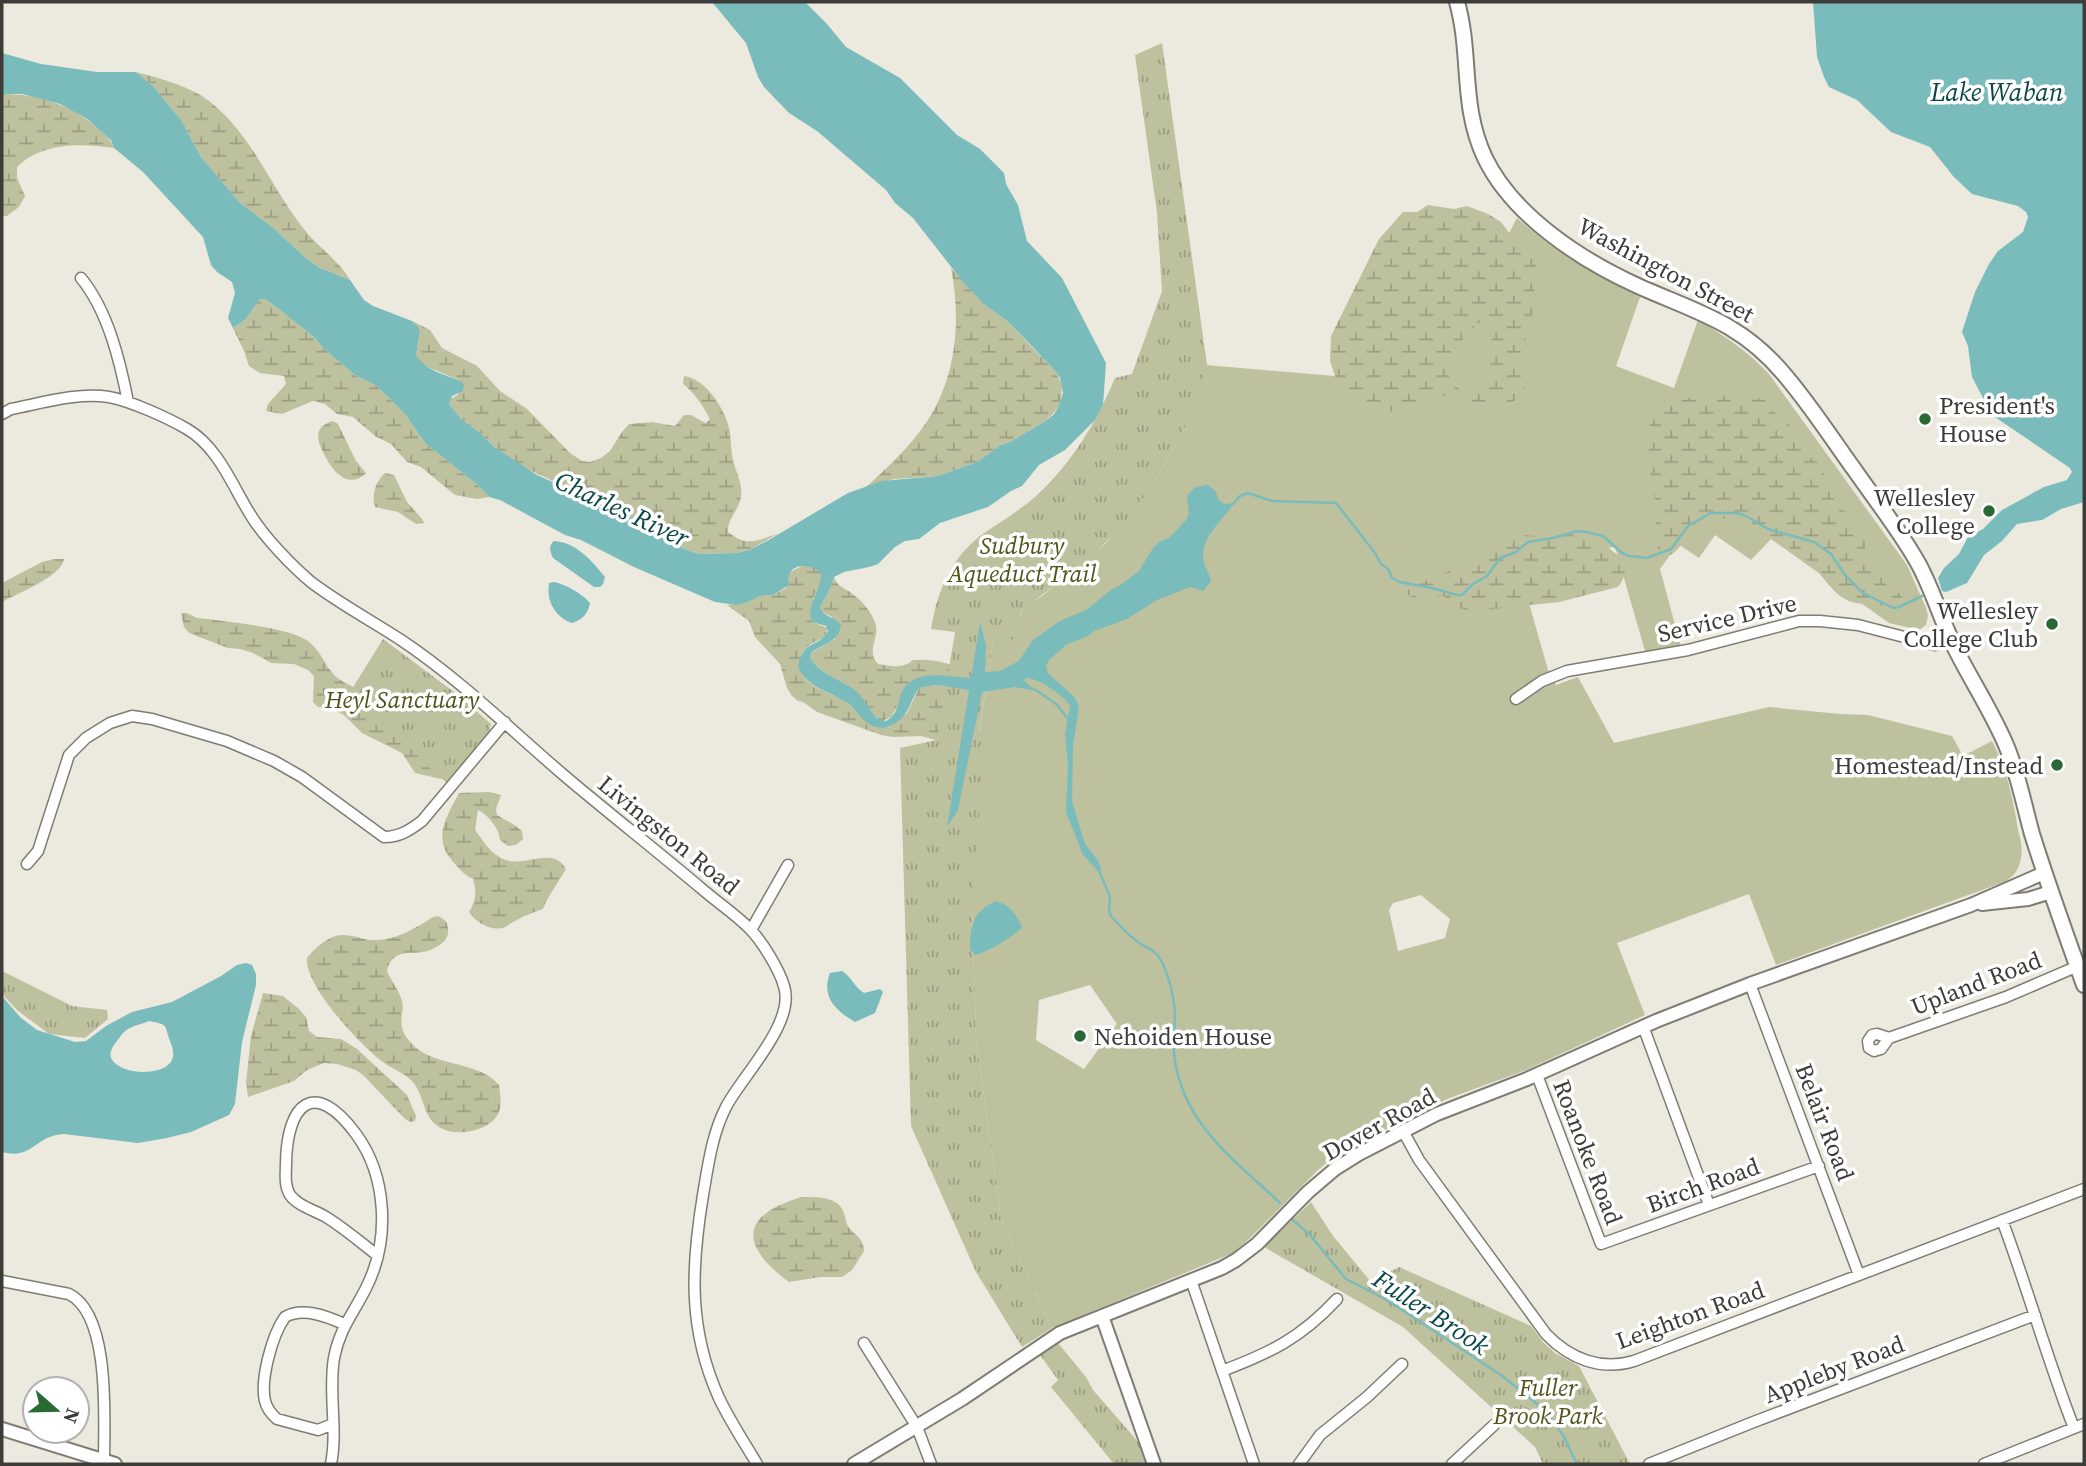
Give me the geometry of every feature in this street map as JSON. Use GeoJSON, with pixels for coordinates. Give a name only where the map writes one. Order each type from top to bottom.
{"type":"FeatureCollection","features":[{"type":"Feature","properties":{"kind":"main road","name":"Washington Street"},"geometry":{"type":"LineString","coordinates":[[1457,2],[1465,37],[1471,115],[1486,158],[1502,185],[1540,224],[1587,259],[1636,285],[1721,321],[1747,338],[1770,358],[1801,396],[1907,545],[1927,581],[1952,641],[2007,747],[2051,892],[2084,985]]}},
{"type":"Feature","properties":{"kind":"street"},"geometry":{"type":"LineString","coordinates":[[81,278],[94,294],[121,365],[128,402]]}},
{"type":"Feature","properties":{"kind":"street","name":"Livingston Road"},"geometry":{"type":"LineString","coordinates":[[2,414],[11,409],[76,397],[108,397],[128,402],[188,430],[207,446],[229,477],[252,518],[291,563],[312,582],[369,622],[401,640],[505,722],[564,776],[751,930],[776,968],[787,997],[771,1043],[725,1108],[716,1134],[694,1251],[694,1284],[696,1319],[705,1362],[721,1402],[757,1464]]}},
{"type":"Feature","properties":{"kind":"street","name":"Service Drive"},"geometry":{"type":"LineString","coordinates":[[1516,699],[1547,679],[1572,669],[1678,653],[1799,621],[1858,625],[1935,645],[1952,641]]}},
{"type":"Feature","properties":{"kind":"street"},"geometry":{"type":"LineString","coordinates":[[27,864],[38,851],[69,755],[86,738],[121,719],[132,716],[152,719],[227,741],[274,761],[302,777],[384,836],[395,837],[410,831],[422,821],[505,722]]}},
{"type":"Feature","properties":{"kind":"street"},"geometry":{"type":"LineString","coordinates":[[751,930],[788,865]]}},
{"type":"Feature","properties":{"kind":"street","name":"Dover Road"},"geometry":{"type":"LineString","coordinates":[[854,1464],[971,1393],[1051,1338],[1222,1268],[1243,1255],[1329,1174],[1359,1154],[1403,1131],[1450,1108],[1537,1075],[1643,1026],[1971,905],[2045,873]]}},
{"type":"Feature","properties":{"kind":"street","name":"Dover Road"},"geometry":{"type":"LineString","coordinates":[[1971,905],[2028,899],[2051,892]]}},
{"type":"Feature","properties":{"kind":"street","name":"Upland Road"},"geometry":{"type":"LineString","coordinates":[[1889,1038],[2006,997],[2078,966]]}},
{"type":"Feature","properties":{"kind":"street","name":"Belair Road"},"geometry":{"type":"LineString","coordinates":[[1751,984],[1859,1275]]}},
{"type":"Feature","properties":{"kind":"street"},"geometry":{"type":"LineString","coordinates":[[1643,1026],[1709,1205]]}},
{"type":"Feature","properties":{"kind":"street","name":"Roanoke Road"},"geometry":{"type":"LineString","coordinates":[[1537,1075],[1601,1244]]}},
{"type":"Feature","properties":{"kind":"street"},"geometry":{"type":"LineString","coordinates":[[331,1464],[334,1442],[334,1359],[344,1324],[370,1280],[377,1255],[381,1233],[382,1210],[376,1175],[366,1149],[346,1121],[334,1110],[318,1102],[305,1105],[295,1114],[290,1127],[286,1157],[288,1190],[297,1202],[330,1219],[377,1255]]}},
{"type":"Feature","properties":{"kind":"street","name":"Leighton Road"},"geometry":{"type":"LineString","coordinates":[[1403,1131],[1419,1160],[1546,1334],[1565,1351],[1590,1362],[1614,1366],[1634,1361],[2084,1189]]}},
{"type":"Feature","properties":{"kind":"street","name":"Birch Road"},"geometry":{"type":"LineString","coordinates":[[1601,1244],[1819,1166]]}},
{"type":"Feature","properties":{"kind":"street"},"geometry":{"type":"LineString","coordinates":[[1984,1464],[2079,1426],[2048,1361],[2025,1283],[2002,1220]]}},
{"type":"Feature","properties":{"kind":"street"},"geometry":{"type":"LineString","coordinates":[[1191,1280],[1254,1464]]}},
{"type":"Feature","properties":{"kind":"street"},"geometry":{"type":"LineString","coordinates":[[2,1281],[69,1294],[78,1299],[84,1308],[97,1341],[103,1370],[110,1463],[2,1429]]}},
{"type":"Feature","properties":{"kind":"street"},"geometry":{"type":"LineString","coordinates":[[1222,1371],[1293,1339],[1337,1299]]}},
{"type":"Feature","properties":{"kind":"street"},"geometry":{"type":"LineString","coordinates":[[334,1442],[318,1430],[277,1419],[265,1404],[264,1386],[270,1353],[285,1317],[300,1312],[325,1316],[344,1324]]}},
{"type":"Feature","properties":{"kind":"street","name":"Appleby Road"},"geometry":{"type":"LineString","coordinates":[[1649,1464],[2035,1315]]}},
{"type":"Feature","properties":{"kind":"street"},"geometry":{"type":"LineString","coordinates":[[1102,1316],[1154,1464]]}},
{"type":"Feature","properties":{"kind":"street"},"geometry":{"type":"LineString","coordinates":[[864,1343],[917,1427],[931,1464]]}},
{"type":"Feature","properties":{"kind":"street"},"geometry":{"type":"LineString","coordinates":[[1299,1464],[1320,1434],[1367,1398],[1402,1364]]}},
{"type":"Feature","properties":{"kind":"street"},"geometry":{"type":"LineString","coordinates":[[318,1430],[333,1424]]}},
{"type":"Feature","properties":{"kind":"street"},"geometry":{"type":"LineString","coordinates":[[1452,1464],[1494,1425]]}},
{"type":"Feature","properties":{"kind":"green space","name":"Sudbury Aqueduct Trail"},"geometry":{"type":"Polygon","coordinates":[[[1162,43],[1207,365],[1185,427],[1138,506],[1085,563],[1023,609],[1015,638],[1007,642],[994,639],[979,732],[986,732],[972,905],[976,1037],[1001,1219],[1052,1328],[1022,1347],[976,1272],[911,1126],[900,748],[937,740],[955,632],[931,629],[948,574],[975,540],[1024,506],[1048,484],[1082,442],[1115,378],[1132,374],[1162,291],[1157,213],[1135,55],[1162,43]]]}},
{"type":"Feature","properties":{"kind":"green space"},"geometry":{"type":"Polygon","coordinates":[[[136,72],[170,82],[202,96],[233,123],[291,212],[350,280],[308,260],[271,226],[240,203],[201,157],[181,120],[154,87],[136,72]]]}},
{"type":"Feature","properties":{"kind":"green space"},"geometry":{"type":"Polygon","coordinates":[[[2,94],[40,98],[64,106],[102,131],[114,148],[63,146],[27,159],[17,167],[17,178],[25,196],[19,207],[7,216],[2,216],[2,94]]]}},
{"type":"Feature","properties":{"kind":"green space"},"geometry":{"type":"Polygon","coordinates":[[[1428,205],[1454,209],[1467,206],[1501,222],[1510,234],[1535,253],[1538,262],[1532,276],[1536,299],[1523,350],[1525,392],[1514,401],[1498,406],[1437,394],[1425,395],[1405,409],[1395,412],[1371,408],[1348,394],[1337,382],[1330,361],[1331,336],[1379,239],[1403,212],[1417,212],[1428,205]],[[1479,323],[1461,342],[1448,374],[1454,385],[1461,390],[1473,390],[1483,384],[1495,351],[1488,327],[1479,323]]]}},
{"type":"Feature","properties":{"kind":"green space"},"geometry":{"type":"Polygon","coordinates":[[[1517,218],[1576,262],[1640,297],[1616,366],[1674,388],[1698,320],[1744,351],[1769,374],[1907,565],[1926,608],[1926,625],[1919,630],[1889,623],[1771,539],[1751,560],[1715,535],[1699,558],[1678,544],[1660,569],[1681,647],[1645,651],[1615,547],[1517,561],[1548,670],[1556,685],[1578,677],[1614,743],[1769,707],[1868,715],[1952,736],[1963,756],[1992,741],[2006,773],[2012,796],[2022,854],[2019,865],[2014,875],[2004,882],[1776,965],[1749,894],[1617,943],[1645,1015],[1526,1070],[1447,1099],[1339,1153],[1233,1253],[1052,1328],[1001,1219],[976,1037],[972,905],[979,733],[994,639],[1018,620],[1023,609],[1105,544],[1138,506],[1185,427],[1206,365],[1428,384],[1517,218]],[[1421,895],[1393,903],[1389,910],[1398,951],[1445,938],[1450,919],[1421,895]],[[1090,985],[1039,1000],[1036,1040],[1084,1069],[1117,1024],[1090,985]]]}},
{"type":"Feature","properties":{"kind":"green space"},"geometry":{"type":"Polygon","coordinates":[[[951,268],[986,306],[1006,320],[1056,372],[1062,385],[1058,408],[1047,420],[1001,445],[977,462],[938,476],[894,479],[865,488],[921,430],[938,403],[951,366],[956,327],[951,268]]]}},
{"type":"Feature","properties":{"kind":"green space"},"geometry":{"type":"Polygon","coordinates":[[[260,299],[267,300],[313,336],[355,375],[377,386],[405,414],[425,443],[489,497],[477,499],[455,495],[421,467],[407,462],[391,444],[375,436],[353,417],[337,414],[325,404],[313,401],[282,414],[266,411],[268,404],[286,384],[284,376],[260,373],[249,366],[233,328],[245,320],[260,299]]]}},
{"type":"Feature","properties":{"kind":"green space"},"geometry":{"type":"Polygon","coordinates":[[[412,321],[430,330],[442,348],[477,366],[500,391],[527,409],[570,453],[582,461],[590,462],[610,451],[629,424],[652,422],[675,426],[684,415],[691,415],[705,423],[710,420],[698,400],[683,384],[684,376],[692,378],[714,397],[725,415],[730,432],[732,457],[741,492],[740,502],[729,523],[728,532],[747,541],[779,533],[749,550],[699,554],[670,542],[629,516],[523,467],[461,419],[449,404],[450,399],[458,395],[461,381],[420,362],[416,355],[420,332],[412,321]]]}},
{"type":"Feature","properties":{"kind":"green space"},"geometry":{"type":"Polygon","coordinates":[[[1713,395],[1766,400],[1773,411],[1789,424],[1798,444],[1821,465],[1834,500],[1861,528],[1868,561],[1880,571],[1888,588],[1892,592],[1898,592],[1904,600],[1902,605],[1860,604],[1843,598],[1794,550],[1757,528],[1734,519],[1726,518],[1711,523],[1692,535],[1670,555],[1663,558],[1659,555],[1655,536],[1654,491],[1648,464],[1650,423],[1678,402],[1713,395]]]}},
{"type":"Feature","properties":{"kind":"green space"},"geometry":{"type":"Polygon","coordinates":[[[333,421],[338,424],[356,461],[366,473],[360,478],[354,480],[342,477],[332,468],[322,450],[318,440],[319,431],[333,421]]]}},
{"type":"Feature","properties":{"kind":"green space"},"geometry":{"type":"Polygon","coordinates":[[[385,473],[394,475],[407,502],[424,523],[416,524],[398,512],[375,507],[375,488],[385,473]]]}},
{"type":"Feature","properties":{"kind":"green space"},"geometry":{"type":"Polygon","coordinates":[[[1574,533],[1604,545],[1620,559],[1624,576],[1618,587],[1559,602],[1493,609],[1477,614],[1460,608],[1443,596],[1414,598],[1396,588],[1410,587],[1470,563],[1522,535],[1549,537],[1574,533]]]}},
{"type":"Feature","properties":{"kind":"green space"},"geometry":{"type":"Polygon","coordinates":[[[64,559],[55,572],[2,602],[2,583],[42,562],[64,559]]]}},
{"type":"Feature","properties":{"kind":"green space"},"geometry":{"type":"Polygon","coordinates":[[[804,565],[817,568],[822,573],[821,584],[813,598],[812,622],[828,628],[825,636],[808,646],[802,654],[800,662],[804,676],[815,686],[846,702],[866,720],[889,727],[907,713],[919,688],[937,685],[960,689],[939,741],[921,736],[881,735],[817,712],[792,696],[780,664],[755,637],[749,621],[727,605],[773,595],[786,588],[788,573],[804,565]]]}},
{"type":"Feature","properties":{"kind":"green space"},"geometry":{"type":"Polygon","coordinates":[[[834,577],[840,586],[861,601],[873,618],[876,633],[873,654],[878,664],[897,666],[913,660],[935,661],[963,668],[957,678],[932,675],[898,705],[891,717],[882,721],[878,718],[856,692],[820,669],[810,658],[811,653],[835,639],[832,617],[821,611],[820,607],[834,577]]]}},
{"type":"Feature","properties":{"kind":"green space"},"geometry":{"type":"Polygon","coordinates":[[[181,613],[197,618],[271,628],[308,641],[333,674],[357,689],[444,774],[441,779],[415,773],[402,753],[362,733],[344,715],[330,708],[318,707],[313,702],[314,676],[308,670],[294,664],[271,663],[253,653],[228,648],[189,633],[184,627],[181,613]]]}},
{"type":"Feature","properties":{"kind":"green space","name":"Heyl Sanctuary"},"geometry":{"type":"Polygon","coordinates":[[[383,639],[458,695],[491,724],[489,732],[447,783],[424,763],[408,744],[378,727],[347,697],[383,639]]]}},
{"type":"Feature","properties":{"kind":"green space"},"geometry":{"type":"Polygon","coordinates":[[[489,792],[501,795],[496,809],[497,815],[522,831],[523,839],[516,845],[508,846],[500,840],[492,822],[478,810],[475,830],[491,851],[516,862],[552,858],[566,869],[543,909],[498,929],[483,925],[469,912],[475,896],[473,879],[448,856],[442,838],[445,821],[459,793],[489,792]]]}},
{"type":"Feature","properties":{"kind":"green space"},"geometry":{"type":"Polygon","coordinates":[[[438,916],[445,920],[448,926],[444,941],[428,951],[400,954],[395,957],[387,971],[402,1001],[401,1022],[404,1032],[416,1048],[427,1055],[478,1071],[499,1085],[500,1105],[495,1118],[482,1127],[466,1132],[443,1129],[431,1120],[412,1081],[380,1060],[359,1041],[323,998],[308,969],[307,958],[318,946],[333,937],[343,935],[368,940],[391,938],[438,916]]]}},
{"type":"Feature","properties":{"kind":"green space"},"geometry":{"type":"Polygon","coordinates":[[[2,971],[72,1006],[107,1010],[108,1019],[85,1038],[49,1034],[17,1010],[2,994],[2,971]]]}},
{"type":"Feature","properties":{"kind":"green space"},"geometry":{"type":"Polygon","coordinates":[[[263,993],[283,996],[299,1009],[306,1017],[309,1031],[317,1037],[341,1039],[357,1049],[407,1095],[416,1116],[415,1121],[405,1119],[356,1070],[337,1064],[324,1063],[307,1070],[294,1081],[248,1097],[246,1083],[251,1036],[263,993]]]}},
{"type":"Feature","properties":{"kind":"green space"},"geometry":{"type":"Polygon","coordinates":[[[802,1197],[825,1198],[836,1202],[843,1211],[849,1228],[863,1243],[864,1251],[852,1270],[842,1277],[789,1282],[761,1256],[755,1244],[757,1222],[782,1204],[802,1197]]]}},
{"type":"Feature","properties":{"kind":"green space","name":"Fuller Brook Park"},"geometry":{"type":"Polygon","coordinates":[[[1311,1202],[1333,1236],[1371,1282],[1399,1267],[1531,1326],[1555,1353],[1579,1366],[1630,1464],[1543,1464],[1535,1447],[1403,1327],[1264,1247],[1311,1202]]]}},
{"type":"Feature","properties":{"kind":"green space"},"geometry":{"type":"Polygon","coordinates":[[[1058,1343],[1086,1377],[1093,1390],[1134,1437],[1146,1464],[1114,1464],[1051,1387],[1058,1380],[1040,1355],[1058,1343]]]}},
{"type":"Feature","properties":{"kind":"water"},"geometry":{"type":"Polygon","coordinates":[[[712,2],[805,2],[846,47],[900,78],[957,135],[980,149],[1004,173],[1006,184],[1018,205],[1027,241],[1062,278],[1106,363],[1103,405],[1095,420],[1065,450],[1039,465],[1022,486],[988,507],[940,523],[919,539],[905,541],[878,564],[834,577],[820,607],[841,625],[837,636],[811,653],[810,658],[815,664],[856,691],[877,718],[886,721],[894,714],[904,688],[911,681],[940,675],[971,678],[980,622],[986,645],[985,672],[1000,671],[1019,661],[1033,640],[1060,621],[1086,610],[1139,571],[1153,548],[1170,537],[1186,520],[1189,513],[1187,496],[1195,487],[1208,485],[1224,504],[1234,503],[1212,532],[1204,548],[1203,557],[1211,581],[1203,591],[1190,587],[1157,600],[1127,619],[1066,645],[1046,666],[1048,673],[1075,698],[1079,707],[1073,746],[1072,801],[1085,844],[1097,859],[1100,873],[1083,855],[1066,812],[1068,765],[1065,734],[1070,706],[1056,692],[1036,680],[1025,678],[1025,682],[1037,691],[1015,687],[982,692],[958,810],[947,827],[969,690],[937,685],[919,688],[902,718],[882,728],[869,724],[846,702],[807,680],[798,667],[800,658],[807,648],[824,637],[828,631],[826,626],[812,622],[810,615],[821,579],[821,573],[816,569],[804,566],[794,569],[788,578],[789,585],[773,595],[760,596],[737,605],[715,602],[565,535],[500,500],[489,497],[425,443],[405,414],[377,386],[355,375],[313,336],[267,300],[260,299],[245,320],[233,328],[228,318],[235,293],[232,282],[211,265],[203,237],[143,172],[114,148],[111,140],[87,119],[60,104],[22,94],[2,94],[2,53],[41,64],[97,72],[136,72],[154,87],[181,120],[201,157],[240,203],[271,226],[308,260],[350,280],[364,300],[412,321],[418,327],[420,332],[416,355],[430,368],[461,381],[464,385],[463,391],[452,396],[449,404],[461,419],[493,446],[537,475],[629,516],[687,550],[699,554],[737,553],[767,541],[848,493],[882,481],[938,476],[977,462],[1001,445],[1047,420],[1058,408],[1063,393],[1056,372],[1006,320],[986,306],[963,282],[913,218],[895,203],[886,190],[817,131],[789,113],[764,87],[746,43],[712,2]]]}},
{"type":"Feature","properties":{"kind":"water","name":"Lake Waban"},"geometry":{"type":"Polygon","coordinates":[[[1813,2],[2084,2],[2084,502],[2061,509],[2042,520],[2017,524],[2002,541],[1984,555],[1967,583],[1946,592],[1942,591],[1938,578],[1959,554],[1968,537],[1983,529],[2002,510],[2044,487],[2067,480],[2072,472],[1992,415],[1972,377],[1968,346],[1962,332],[1975,292],[1989,264],[1998,251],[2023,232],[2028,217],[2018,206],[1972,194],[1953,176],[1930,147],[1891,132],[1857,100],[1829,87],[1817,57],[1813,2]]]}},
{"type":"Feature","properties":{"kind":"water"},"geometry":{"type":"Polygon","coordinates":[[[554,541],[562,542],[583,553],[605,577],[603,584],[594,587],[553,558],[550,549],[554,541]]]}},
{"type":"Feature","properties":{"kind":"water"},"geometry":{"type":"Polygon","coordinates":[[[554,582],[574,590],[590,603],[582,618],[572,623],[556,612],[550,602],[548,590],[549,583],[554,582]]]}},
{"type":"Feature","properties":{"kind":"water"},"geometry":{"type":"Polygon","coordinates":[[[996,901],[1012,911],[1022,927],[1000,944],[975,955],[970,950],[974,920],[982,910],[996,901]]]}},
{"type":"Feature","properties":{"kind":"water"},"geometry":{"type":"Polygon","coordinates":[[[237,965],[252,965],[256,974],[256,985],[242,1042],[235,1104],[229,1115],[191,1132],[138,1143],[64,1134],[46,1139],[21,1153],[2,1152],[2,996],[20,1017],[37,1030],[75,1042],[86,1041],[132,1012],[172,1002],[237,965]],[[149,1021],[125,1031],[111,1050],[115,1064],[137,1072],[159,1070],[170,1063],[173,1051],[166,1028],[149,1021]]]}},
{"type":"Feature","properties":{"kind":"water"},"geometry":{"type":"Polygon","coordinates":[[[842,971],[864,993],[880,989],[883,992],[875,1013],[855,1022],[836,1008],[829,996],[828,982],[830,973],[842,971]]]}},
{"type":"Feature","properties":{"kind":"waterway"},"geometry":{"type":"LineString","coordinates":[[1233,504],[1240,496],[1248,493],[1272,501],[1336,503],[1381,564],[1388,569],[1392,578],[1457,595],[1462,595],[1473,584],[1487,576],[1500,558],[1516,552],[1528,542],[1577,531],[1586,532],[1603,536],[1629,556],[1647,558],[1671,549],[1688,526],[1711,513],[1737,513],[1768,529],[1814,542],[1831,554],[1845,575],[1863,593],[1893,608],[1922,596]]}},
{"type":"Feature","properties":{"kind":"waterway","name":"Fuller Brook"},"geometry":{"type":"LineString","coordinates":[[1036,690],[1056,704],[1069,720]]}},
{"type":"Feature","properties":{"kind":"waterway","name":"Fuller Brook"},"geometry":{"type":"LineString","coordinates":[[1099,871],[1110,897],[1111,916],[1140,944],[1152,950],[1165,969],[1175,1013],[1175,1061],[1189,1105],[1215,1141],[1280,1203]]}},
{"type":"Feature","properties":{"kind":"waterway","name":"Fuller Brook"},"geometry":{"type":"LineString","coordinates":[[1292,1219],[1310,1235],[1346,1279],[1387,1300],[1501,1375],[1530,1398],[1548,1414],[1563,1435],[1577,1464]]}},
{"type":"Feature","properties":{"kind":"place","name":"President's House"},"geometry":{"type":"Point","coordinates":[1925,419]}},
{"type":"Feature","properties":{"kind":"place","name":"Wellesley College"},"geometry":{"type":"Point","coordinates":[1989,511]}},
{"type":"Feature","properties":{"kind":"place","name":"Wellesley College Club"},"geometry":{"type":"Point","coordinates":[2052,624]}},
{"type":"Feature","properties":{"kind":"place","name":"Homestead/Instead"},"geometry":{"type":"Point","coordinates":[2057,765]}},
{"type":"Feature","properties":{"kind":"place","name":"Nehoiden House"},"geometry":{"type":"Point","coordinates":[1080,1036]}},
{"type":"Feature","properties":{"kind":"water label","name":"Charles River"},"geometry":{"type":"Point","coordinates":[622,509]}}]}
